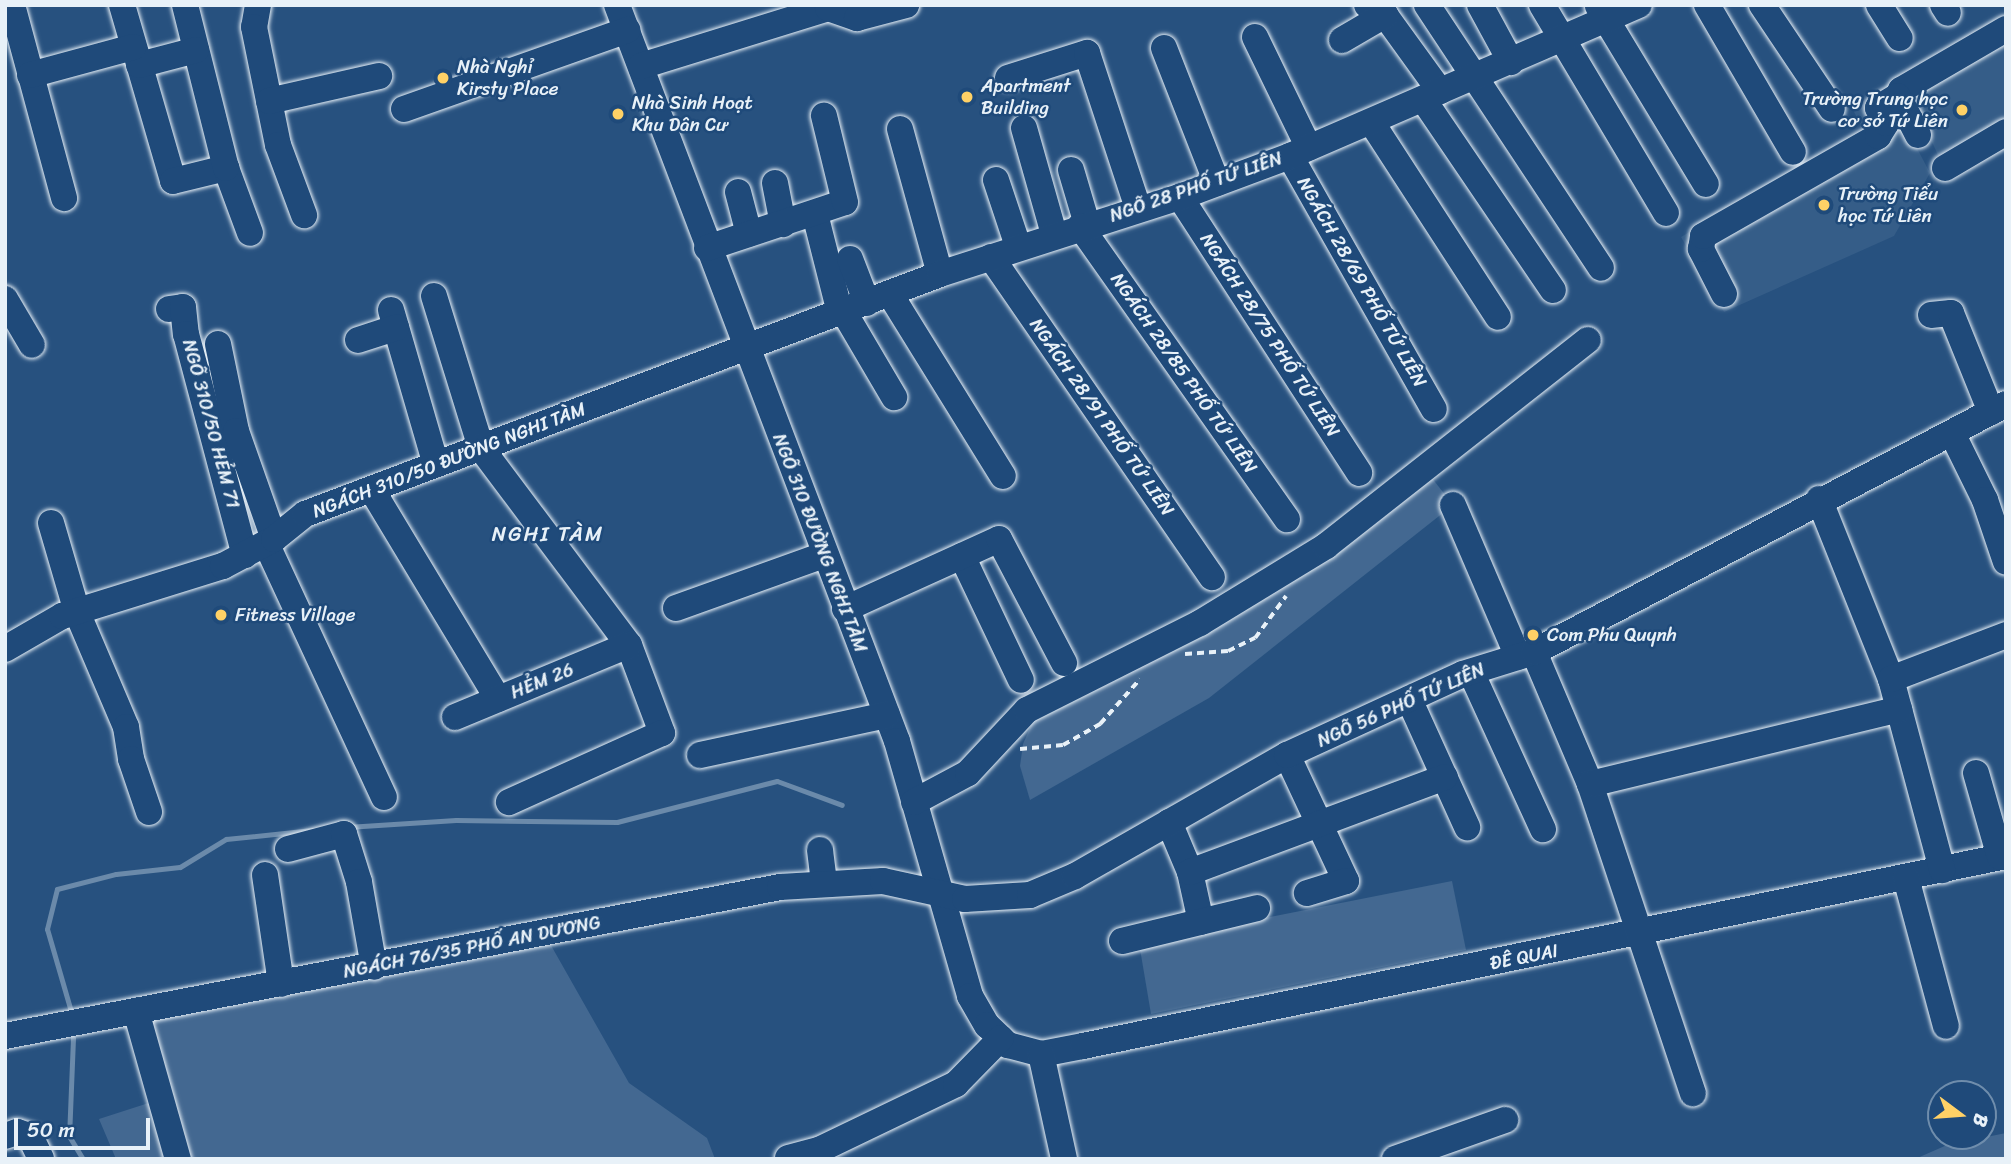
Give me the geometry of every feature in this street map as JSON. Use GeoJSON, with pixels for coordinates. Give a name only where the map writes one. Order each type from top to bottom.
{"type":"FeatureCollection","features":[{"type":"Feature","properties":{"kind":"street"},"geometry":{"type":"LineString","coordinates":[[122,5],[173,181],[226,168]]}},
{"type":"Feature","properties":{"kind":"street"},"geometry":{"type":"LineString","coordinates":[[186,5],[226,168],[250,233]]}},
{"type":"Feature","properties":{"kind":"street"},"geometry":{"type":"LineString","coordinates":[[258,5],[254,27],[278,145],[304,215]]}},
{"type":"Feature","properties":{"kind":"street","name":"NGÕ 310 ĐƯỜNG NGHI TÀM"},"geometry":{"type":"LineString","coordinates":[[617,5],[707,248],[887,715],[970,996],[987,1025],[1008,1045],[1041,1054]]}},
{"type":"Feature","properties":{"kind":"street"},"geometry":{"type":"LineString","coordinates":[[641,66],[828,7],[857,18],[906,5]]}},
{"type":"Feature","properties":{"kind":"street"},"geometry":{"type":"LineString","coordinates":[[1427,5],[1472,77],[1601,268]]}},
{"type":"Feature","properties":{"kind":"street"},"geometry":{"type":"LineString","coordinates":[[1480,5],[1511,62]]}},
{"type":"Feature","properties":{"kind":"street"},"geometry":{"type":"LineString","coordinates":[[1542,5],[1666,213]]}},
{"type":"Feature","properties":{"kind":"street","name":"NGÕ 28 PHỐ TỨ LIÊN"},"geometry":{"type":"LineString","coordinates":[[745,346],[1018,246],[1180,197],[1299,152],[1562,40],[1602,13],[1639,5]]}},
{"type":"Feature","properties":{"kind":"street"},"geometry":{"type":"LineString","coordinates":[[1707,5],[1793,152]]}},
{"type":"Feature","properties":{"kind":"street"},"geometry":{"type":"LineString","coordinates":[[1762,5],[1832,109]]}},
{"type":"Feature","properties":{"kind":"street"},"geometry":{"type":"LineString","coordinates":[[1879,5],[1900,38]]}},
{"type":"Feature","properties":{"kind":"street"},"geometry":{"type":"LineString","coordinates":[[1342,40],[1376,10],[1553,290]]}},
{"type":"Feature","properties":{"kind":"street"},"geometry":{"type":"LineString","coordinates":[[1602,13],[1706,184]]}},
{"type":"Feature","properties":{"kind":"street"},"geometry":{"type":"LineString","coordinates":[[11,14],[64,198]]}},
{"type":"Feature","properties":{"kind":"street"},"geometry":{"type":"LineString","coordinates":[[1724,294],[1701,249],[1703,236],[1878,136],[1886,123],[1878,108],[1898,96],[1914,81],[2006,29]]}},
{"type":"Feature","properties":{"kind":"street"},"geometry":{"type":"LineString","coordinates":[[404,109],[627,30]]}},
{"type":"Feature","properties":{"kind":"street","name":"NGÁCH 28/69 PHỐ TỨ LIÊN"},"geometry":{"type":"LineString","coordinates":[[1255,37],[1299,152],[1434,409]]}},
{"type":"Feature","properties":{"kind":"street"},"geometry":{"type":"LineString","coordinates":[[1164,48],[1217,183]]}},
{"type":"Feature","properties":{"kind":"street"},"geometry":{"type":"LineString","coordinates":[[30,75],[136,56],[196,50]]}},
{"type":"Feature","properties":{"kind":"street"},"geometry":{"type":"LineString","coordinates":[[1008,78],[1087,53],[1139,208]]}},
{"type":"Feature","properties":{"kind":"street"},"geometry":{"type":"LineString","coordinates":[[269,102],[379,75]]}},
{"type":"Feature","properties":{"kind":"street"},"geometry":{"type":"LineString","coordinates":[[1898,96],[1918,135]]}},
{"type":"Feature","properties":{"kind":"street"},"geometry":{"type":"LineString","coordinates":[[707,248],[845,202],[824,116]]}},
{"type":"Feature","properties":{"kind":"street"},"geometry":{"type":"LineString","coordinates":[[1372,123],[1498,317]]}},
{"type":"Feature","properties":{"kind":"street"},"geometry":{"type":"LineString","coordinates":[[1024,128],[1054,234]]}},
{"type":"Feature","properties":{"kind":"street"},"geometry":{"type":"LineString","coordinates":[[900,129],[940,274]]}},
{"type":"Feature","properties":{"kind":"street"},"geometry":{"type":"LineString","coordinates":[[1945,168],[2006,132]]}},
{"type":"Feature","properties":{"kind":"street","name":"NGÁCH 28/85 PHỐ TỨ LIÊN"},"geometry":{"type":"LineString","coordinates":[[1071,170],[1084,225],[1287,519]]}},
{"type":"Feature","properties":{"kind":"street"},"geometry":{"type":"LineString","coordinates":[[996,180],[1018,246]]}},
{"type":"Feature","properties":{"kind":"street"},"geometry":{"type":"LineString","coordinates":[[775,183],[783,224]]}},
{"type":"Feature","properties":{"kind":"street"},"geometry":{"type":"LineString","coordinates":[[738,192],[749,234]]}},
{"type":"Feature","properties":{"kind":"street","name":"NGÁCH 28/75 PHỐ TỨ LIÊN"},"geometry":{"type":"LineString","coordinates":[[1180,197],[1359,473]]}},
{"type":"Feature","properties":{"kind":"street"},"geometry":{"type":"LineString","coordinates":[[815,214],[860,306],[894,397]]}},
{"type":"Feature","properties":{"kind":"street","name":"NGÁCH 28/91 PHỐ TỨ LIÊN"},"geometry":{"type":"LineString","coordinates":[[991,257],[1212,577]]}},
{"type":"Feature","properties":{"kind":"street"},"geometry":{"type":"LineString","coordinates":[[850,259],[860,306],[1003,476]]}},
{"type":"Feature","properties":{"kind":"street"},"geometry":{"type":"LineString","coordinates":[[434,296],[481,448],[629,645],[662,733],[509,802]]}},
{"type":"Feature","properties":{"kind":"street"},"geometry":{"type":"LineString","coordinates":[[5,299],[33,345]]}},
{"type":"Feature","properties":{"kind":"street","name":"NGÕ 310/50 HẺM 71"},"geometry":{"type":"LineString","coordinates":[[169,309],[183,307],[186,334],[262,546]]}},
{"type":"Feature","properties":{"kind":"street"},"geometry":{"type":"LineString","coordinates":[[1931,315],[1951,313],[1998,408]]}},
{"type":"Feature","properties":{"kind":"street"},"geometry":{"type":"LineString","coordinates":[[358,340],[393,319],[436,465]]}},
{"type":"Feature","properties":{"kind":"street"},"geometry":{"type":"LineString","coordinates":[[914,802],[968,773],[1027,710],[1188,630],[1326,546],[1588,340]]}},
{"type":"Feature","properties":{"kind":"street"},"geometry":{"type":"LineString","coordinates":[[218,344],[262,546],[384,797]]}},
{"type":"Feature","properties":{"kind":"street","name":"NGÁCH 310/50 ĐƯỜNG NGHI TÀM"},"geometry":{"type":"LineString","coordinates":[[5,649],[77,612],[211,571],[262,546],[305,514],[745,346]]}},
{"type":"Feature","properties":{"kind":"street","name":"NGÕ 56 PHỐ TỨ LIÊN"},"geometry":{"type":"LineString","coordinates":[[940,894],[965,899],[1030,895],[1075,876],[1287,755],[1471,672],[1526,654],[1998,408]]}},
{"type":"Feature","properties":{"kind":"street"},"geometry":{"type":"LineString","coordinates":[[1952,433],[1995,495],[2006,562]]}},
{"type":"Feature","properties":{"kind":"street"},"geometry":{"type":"LineString","coordinates":[[372,490],[498,699]]}},
{"type":"Feature","properties":{"kind":"street"},"geometry":{"type":"LineString","coordinates":[[1819,499],[1891,679],[1942,870]]}},
{"type":"Feature","properties":{"kind":"street"},"geometry":{"type":"LineString","coordinates":[[1453,505],[1590,784],[1643,933],[1693,1093]]}},
{"type":"Feature","properties":{"kind":"street"},"geometry":{"type":"LineString","coordinates":[[51,523],[77,612],[127,727],[131,759],[149,812]]}},
{"type":"Feature","properties":{"kind":"street"},"geometry":{"type":"LineString","coordinates":[[845,609],[999,539],[1064,663]]}},
{"type":"Feature","properties":{"kind":"street"},"geometry":{"type":"LineString","coordinates":[[676,608],[824,555]]}},
{"type":"Feature","properties":{"kind":"street"},"geometry":{"type":"LineString","coordinates":[[962,556],[1021,680]]}},
{"type":"Feature","properties":{"kind":"street"},"geometry":{"type":"LineString","coordinates":[[1891,679],[2006,635]]}},
{"type":"Feature","properties":{"kind":"street","name":"HẺM 26"},"geometry":{"type":"LineString","coordinates":[[456,717],[629,645]]}},
{"type":"Feature","properties":{"kind":"street"},"geometry":{"type":"LineString","coordinates":[[1471,672],[1543,829]]}},
{"type":"Feature","properties":{"kind":"street"},"geometry":{"type":"LineString","coordinates":[[1409,699],[1467,827]]}},
{"type":"Feature","properties":{"kind":"street"},"geometry":{"type":"LineString","coordinates":[[1590,784],[1899,709]]}},
{"type":"Feature","properties":{"kind":"street"},"geometry":{"type":"LineString","coordinates":[[700,755],[887,715]]}},
{"type":"Feature","properties":{"kind":"street"},"geometry":{"type":"LineString","coordinates":[[1287,755],[1346,881],[1307,893]]}},
{"type":"Feature","properties":{"kind":"street"},"geometry":{"type":"LineString","coordinates":[[1976,773],[2003,856]]}},
{"type":"Feature","properties":{"kind":"street"},"geometry":{"type":"LineString","coordinates":[[1190,872],[1445,777]]}},
{"type":"Feature","properties":{"kind":"street"},"geometry":{"type":"LineString","coordinates":[[1169,822],[1190,872],[1201,922]]}},
{"type":"Feature","properties":{"kind":"street"},"geometry":{"type":"LineString","coordinates":[[288,849],[344,834],[359,883],[374,967]]}},
{"type":"Feature","properties":{"kind":"street"},"geometry":{"type":"LineString","coordinates":[[820,850],[824,884]]}},
{"type":"Feature","properties":{"kind":"street","name":"ĐÊ QUAI"},"geometry":{"type":"LineString","coordinates":[[1041,1054],[1643,933],[2003,856]]}},
{"type":"Feature","properties":{"kind":"street"},"geometry":{"type":"LineString","coordinates":[[265,875],[281,984]]}},
{"type":"Feature","properties":{"kind":"street"},"geometry":{"type":"LineString","coordinates":[[1906,877],[1946,1026]]}},
{"type":"Feature","properties":{"kind":"street","name":"NGÁCH 76/35 PHỐ AN DƯƠNG"},"geometry":{"type":"LineString","coordinates":[[5,1036],[374,967],[719,897],[824,884],[883,881],[940,894]]}},
{"type":"Feature","properties":{"kind":"street"},"geometry":{"type":"LineString","coordinates":[[1122,941],[1257,908]]}},
{"type":"Feature","properties":{"kind":"street"},"geometry":{"type":"LineString","coordinates":[[136,1011],[178,1159]]}},
{"type":"Feature","properties":{"kind":"street"},"geometry":{"type":"LineString","coordinates":[[788,1158],[821,1149],[957,1084],[1001,1038]]}},
{"type":"Feature","properties":{"kind":"street"},"geometry":{"type":"LineString","coordinates":[[1041,1054],[1064,1159]]}},
{"type":"Feature","properties":{"kind":"street"},"geometry":{"type":"LineString","coordinates":[[1395,1159],[1504,1120]]}},
{"type":"Feature","properties":{"kind":"street"},"geometry":{"type":"LineString","coordinates":[[5,1136],[17,1132],[30,1136],[41,1159]]}},
{"type":"Feature","properties":{"kind":"path"},"geometry":{"type":"LineString","coordinates":[[1179,653],[1197,656],[1228,651],[1255,638],[1279,609],[1298,564]]}},
{"type":"Feature","properties":{"kind":"path"},"geometry":{"type":"LineString","coordinates":[[994,745],[1022,750],[1063,745],[1100,724],[1129,696],[1143,674]]}},
{"type":"Feature","properties":{"kind":"shaded area","name":"Trường Trung học cơ sở Tứ Liên"},"geometry":{"type":"Polygon","coordinates":[[[2006,42],[2006,126],[1941,162],[1910,93],[2006,42]]]}},
{"type":"Feature","properties":{"kind":"shaded area","name":"Trường Tiểu học Tứ Liên"},"geometry":{"type":"Polygon","coordinates":[[[1887,91],[1930,173],[1894,236],[1724,312],[1681,237],[1863,129],[1853,110],[1887,91]]]}},
{"type":"Feature","properties":{"kind":"shaded area"},"geometry":{"type":"Polygon","coordinates":[[[1428,473],[1453,505],[1209,698],[1030,800],[1020,766],[1023,744],[1041,703],[1428,473]]]}},
{"type":"Feature","properties":{"kind":"shaded area"},"geometry":{"type":"Polygon","coordinates":[[[1452,881],[1466,950],[1151,1014],[1139,943],[1452,881]]]}},
{"type":"Feature","properties":{"kind":"shaded area"},"geometry":{"type":"Polygon","coordinates":[[[544,933],[629,1083],[707,1138],[715,1159],[116,1159],[99,1119],[161,1099],[136,1011],[544,933]]]}},
{"type":"Feature","properties":{"kind":"shaded area"},"geometry":{"type":"Polygon","coordinates":[[[2006,1133],[2006,1159],[1915,1159],[1936,1150],[1997,1150],[1997,1135],[2006,1133]]]}},
{"type":"Feature","properties":{"kind":"waterway"},"geometry":{"type":"LineString","coordinates":[[347,827],[456,820],[617,822],[777,781],[842,805]]}},
{"type":"Feature","properties":{"kind":"waterway"},"geometry":{"type":"LineString","coordinates":[[70,1008],[47,929],[57,889],[116,874],[180,867],[226,839],[313,830]]}},
{"type":"Feature","properties":{"kind":"waterway"},"geometry":{"type":"LineString","coordinates":[[73,1038],[69,1136],[83,1159]]}},
{"type":"Feature","properties":{"kind":"place","name":"Nhà Nghỉ Kirsty Place"},"geometry":{"type":"Point","coordinates":[443,78]}},
{"type":"Feature","properties":{"kind":"place","name":"Apartment Building"},"geometry":{"type":"Point","coordinates":[967,97]}},
{"type":"Feature","properties":{"kind":"place","name":"Trường Trung học cơ sở Tứ Liên"},"geometry":{"type":"Point","coordinates":[1962,110]}},
{"type":"Feature","properties":{"kind":"place","name":"Nhà Sinh Hoạt Khu Dân Cư"},"geometry":{"type":"Point","coordinates":[618,114]}},
{"type":"Feature","properties":{"kind":"place","name":"Trường Tiểu học Tứ Liên"},"geometry":{"type":"Point","coordinates":[1824,205]}},
{"type":"Feature","properties":{"kind":"place","name":"Fitness Village"},"geometry":{"type":"Point","coordinates":[221,615]}},
{"type":"Feature","properties":{"kind":"place","name":"Com Phu Quynh"},"geometry":{"type":"Point","coordinates":[1533,635]}},
{"type":"Feature","properties":{"kind":"district","name":"NGHI TÀM"},"geometry":{"type":"Point","coordinates":[548,534]}}]}
